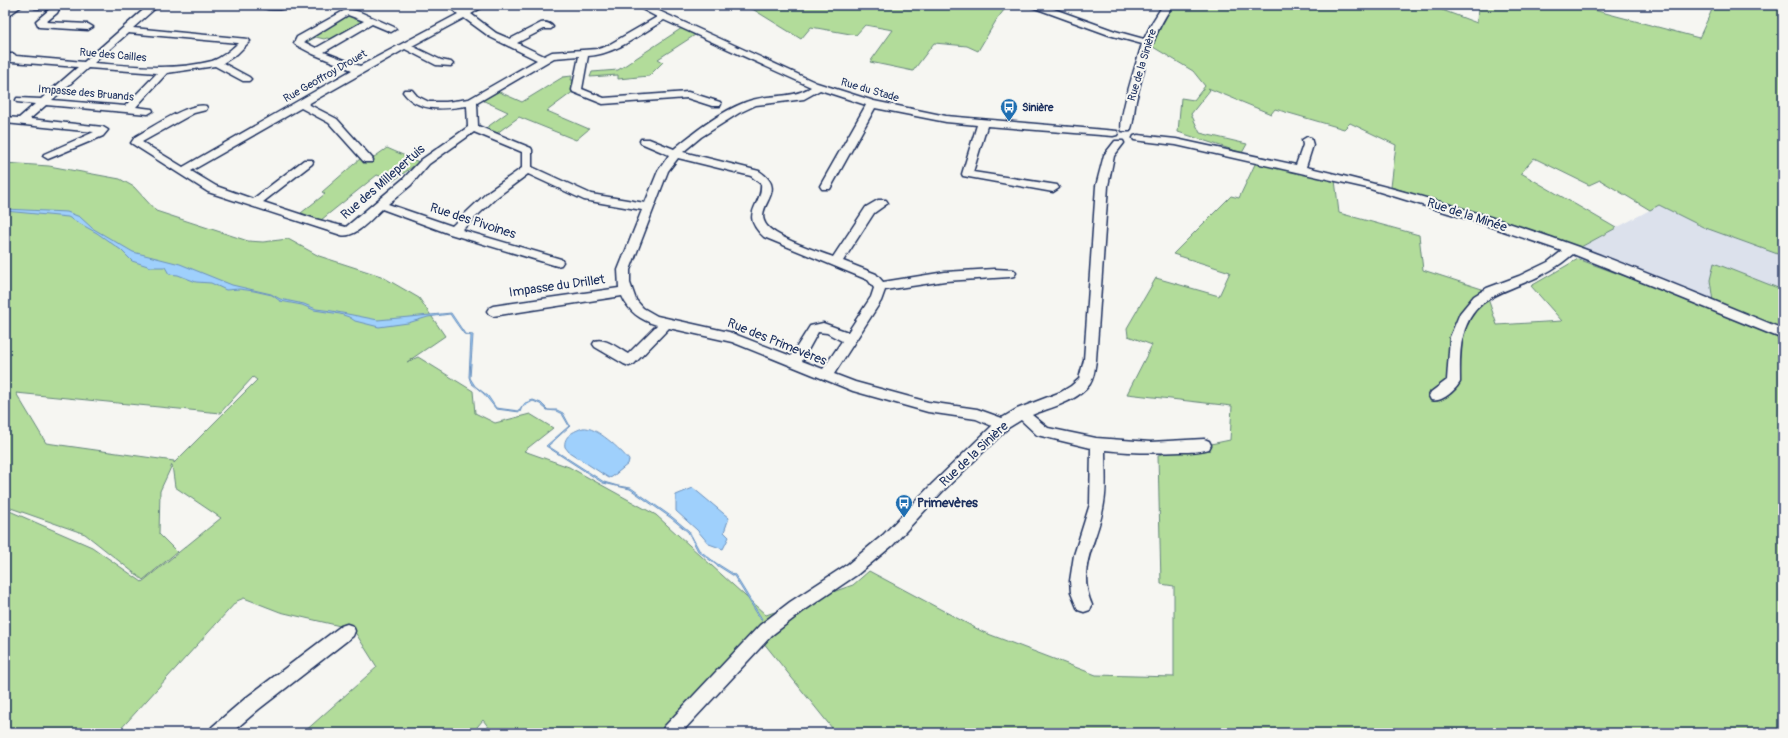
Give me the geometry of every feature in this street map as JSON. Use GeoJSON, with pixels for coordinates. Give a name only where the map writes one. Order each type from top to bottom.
{"type":"FeatureCollection","features":[{"type":"Feature","properties":{"kind":"street"},"geometry":{"type":"LineString","coordinates":[[5,14],[18,5]]}},
{"type":"Feature","properties":{"kind":"street"},"geometry":{"type":"LineString","coordinates":[[35,5],[55,7],[54,11],[41,21],[42,24],[88,27]]}},
{"type":"Feature","properties":{"kind":"street"},"geometry":{"type":"LineString","coordinates":[[21,122],[154,5]]}},
{"type":"Feature","properties":{"kind":"street"},"geometry":{"type":"LineString","coordinates":[[263,5],[283,6]]}},
{"type":"Feature","properties":{"kind":"street"},"geometry":{"type":"LineString","coordinates":[[452,5],[493,35],[544,59]]}},
{"type":"Feature","properties":{"kind":"street","name":"Rue Geoffroy Drouet"},"geometry":{"type":"LineString","coordinates":[[183,171],[404,45],[481,5]]}},
{"type":"Feature","properties":{"kind":"street","name":"Rue du Stade"},"geometry":{"type":"LineString","coordinates":[[638,5],[819,87],[872,104],[931,117],[1116,138]]}},
{"type":"Feature","properties":{"kind":"street"},"geometry":{"type":"LineString","coordinates":[[1035,5],[1112,33],[1148,43]]}},
{"type":"Feature","properties":{"kind":"street","name":"Rue de la Sinière"},"geometry":{"type":"LineString","coordinates":[[1126,129],[1127,115],[1153,27],[1168,5]]}},
{"type":"Feature","properties":{"kind":"street"},"geometry":{"type":"LineString","coordinates":[[360,70],[316,52],[299,43],[300,39],[347,12],[391,29]]}},
{"type":"Feature","properties":{"kind":"street"},"geometry":{"type":"LineString","coordinates":[[408,92],[411,97],[433,106],[472,102],[552,55],[584,53],[608,49],[663,17]]}},
{"type":"Feature","properties":{"kind":"street"},"geometry":{"type":"LineString","coordinates":[[316,52],[371,21]]}},
{"type":"Feature","properties":{"kind":"street"},"geometry":{"type":"LineString","coordinates":[[510,43],[544,25],[548,28]]}},
{"type":"Feature","properties":{"kind":"street","name":"Rue des Cailles"},"geometry":{"type":"LineString","coordinates":[[5,46],[8,58],[12,59],[163,71],[216,63],[234,52],[245,41],[125,30]]}},
{"type":"Feature","properties":{"kind":"street"},"geometry":{"type":"LineString","coordinates":[[404,45],[440,63],[448,64]]}},
{"type":"Feature","properties":{"kind":"street"},"geometry":{"type":"LineString","coordinates":[[584,53],[577,90],[603,101],[679,94],[688,95],[716,104]]}},
{"type":"Feature","properties":{"kind":"street"},"geometry":{"type":"LineString","coordinates":[[216,63],[246,79]]}},
{"type":"Feature","properties":{"kind":"street"},"geometry":{"type":"LineString","coordinates":[[128,109],[162,75],[163,71]]}},
{"type":"Feature","properties":{"kind":"street","name":"Rue des Primevères"},"geometry":{"type":"LineString","coordinates":[[819,87],[804,96],[754,102],[735,111],[697,135],[676,153],[663,171],[624,270],[626,291],[632,304],[644,315],[666,323],[721,334],[736,339],[826,376],[928,407],[977,414],[1003,424]]}},
{"type":"Feature","properties":{"kind":"street","name":"Impasse des Bruands"},"geometry":{"type":"LineString","coordinates":[[21,100],[148,111]]}},
{"type":"Feature","properties":{"kind":"street"},"geometry":{"type":"LineString","coordinates":[[472,102],[473,128],[527,150],[527,169]]}},
{"type":"Feature","properties":{"kind":"street"},"geometry":{"type":"LineString","coordinates":[[300,104],[333,121],[368,160]]}},
{"type":"Feature","properties":{"kind":"street"},"geometry":{"type":"LineString","coordinates":[[826,186],[872,104]]}},
{"type":"Feature","properties":{"kind":"street","name":"Rue des Millepertuis"},"geometry":{"type":"LineString","coordinates":[[202,108],[190,111],[139,139],[136,143],[212,189],[345,232],[350,230],[381,205],[407,182],[425,162],[473,128]]}},
{"type":"Feature","properties":{"kind":"street"},"geometry":{"type":"LineString","coordinates":[[5,120],[103,130],[99,134],[48,156]]}},
{"type":"Feature","properties":{"kind":"street"},"geometry":{"type":"LineString","coordinates":[[983,123],[966,177],[1053,188]]}},
{"type":"Feature","properties":{"kind":"street"},"geometry":{"type":"LineString","coordinates":[[1126,129],[1136,133],[1138,141],[1132,144],[1116,138],[1118,130],[1126,129]]}},
{"type":"Feature","properties":{"kind":"street","name":"Rue de la Sinière"},"geometry":{"type":"LineString","coordinates":[[670,733],[766,630],[796,607],[853,569],[888,540],[937,488],[1003,424],[1022,413],[1066,396],[1081,386],[1087,374],[1102,186],[1108,155],[1116,138]]}},
{"type":"Feature","properties":{"kind":"street","name":"Rue de la Minée"},"geometry":{"type":"LineString","coordinates":[[1138,138],[1176,142],[1300,169],[1369,185],[1431,203],[1570,250],[1781,333]]}},
{"type":"Feature","properties":{"kind":"street"},"geometry":{"type":"LineString","coordinates":[[1300,169],[1308,145],[1307,140]]}},
{"type":"Feature","properties":{"kind":"street"},"geometry":{"type":"LineString","coordinates":[[645,141],[676,153],[755,173],[763,177],[767,181],[767,187],[757,216],[760,226],[770,236],[872,277],[880,287]]}},
{"type":"Feature","properties":{"kind":"street"},"geometry":{"type":"LineString","coordinates":[[255,203],[308,162]]}},
{"type":"Feature","properties":{"kind":"street"},"geometry":{"type":"LineString","coordinates":[[527,169],[588,197],[649,208]]}},
{"type":"Feature","properties":{"kind":"street"},"geometry":{"type":"LineString","coordinates":[[454,231],[493,194],[527,169]]}},
{"type":"Feature","properties":{"kind":"street"},"geometry":{"type":"LineString","coordinates":[[836,262],[870,210],[882,203]]}},
{"type":"Feature","properties":{"kind":"street","name":"Rue des Pivoines"},"geometry":{"type":"LineString","coordinates":[[381,205],[454,231],[557,262]]}},
{"type":"Feature","properties":{"kind":"street"},"geometry":{"type":"LineString","coordinates":[[1436,396],[1453,382],[1456,337],[1464,316],[1478,298],[1523,279],[1552,264],[1570,250]]}},
{"type":"Feature","properties":{"kind":"street"},"geometry":{"type":"LineString","coordinates":[[880,287],[900,282],[960,275],[1010,273]]}},
{"type":"Feature","properties":{"kind":"street"},"geometry":{"type":"LineString","coordinates":[[826,376],[877,298],[880,287]]}},
{"type":"Feature","properties":{"kind":"street","name":"Impasse du Drillet"},"geometry":{"type":"LineString","coordinates":[[493,311],[626,291]]}},
{"type":"Feature","properties":{"kind":"street"},"geometry":{"type":"LineString","coordinates":[[599,344],[629,361],[666,323]]}},
{"type":"Feature","properties":{"kind":"street"},"geometry":{"type":"LineString","coordinates":[[794,363],[814,329],[821,328],[851,339]]}},
{"type":"Feature","properties":{"kind":"street"},"geometry":{"type":"LineString","coordinates":[[1781,333],[1783,345]]}},
{"type":"Feature","properties":{"kind":"street"},"geometry":{"type":"LineString","coordinates":[[1022,413],[1038,429],[1078,441],[1098,445],[1125,448],[1158,448],[1204,444]]}},
{"type":"Feature","properties":{"kind":"street"},"geometry":{"type":"LineString","coordinates":[[1084,605],[1078,595],[1079,560],[1097,503],[1098,445]]}},
{"type":"Feature","properties":{"kind":"street"},"geometry":{"type":"LineString","coordinates":[[218,733],[253,703],[347,630]]}},
{"type":"Feature","properties":{"kind":"shaded area"},"geometry":{"type":"Polygon","coordinates":[[[1659,205],[1703,227],[1783,256],[1783,290],[1714,263],[1714,309],[1578,259],[1579,248],[1659,205]]]}},
{"type":"Feature","properties":{"kind":"green space"},"geometry":{"type":"Polygon","coordinates":[[[746,5],[1008,5],[997,19],[978,51],[967,46],[934,43],[913,71],[870,62],[893,30],[865,25],[856,35],[811,27],[801,39],[746,5]]]}},
{"type":"Feature","properties":{"kind":"green space"},"geometry":{"type":"Polygon","coordinates":[[[1158,5],[1429,5],[1477,23],[1478,5],[1575,5],[1699,38],[1713,5],[1783,5],[1783,256],[1703,227],[1659,205],[1650,210],[1600,180],[1589,185],[1534,158],[1521,173],[1616,228],[1579,248],[1523,228],[1391,187],[1396,145],[1350,123],[1344,129],[1275,109],[1271,114],[1208,88],[1210,90],[1191,114],[1200,133],[1247,144],[1242,153],[1178,132],[1181,98],[1194,100],[1205,86],[1193,71],[1153,47],[1160,26],[1170,10],[1158,5]]]}},
{"type":"Feature","properties":{"kind":"green space"},"geometry":{"type":"Polygon","coordinates":[[[351,14],[365,20],[365,23],[334,40],[316,37],[307,42],[310,44],[308,45],[301,43],[346,15],[351,14]]]}},
{"type":"Feature","properties":{"kind":"green space"},"geometry":{"type":"Polygon","coordinates":[[[682,28],[695,35],[658,59],[663,62],[649,76],[618,79],[618,75],[590,77],[592,72],[618,70],[682,28]]]}},
{"type":"Feature","properties":{"kind":"green space"},"geometry":{"type":"Polygon","coordinates":[[[572,76],[571,80],[576,80],[574,91],[547,111],[589,129],[576,140],[519,117],[497,133],[486,128],[508,112],[482,100],[497,91],[522,102],[563,77],[572,76]]]}},
{"type":"Feature","properties":{"kind":"green space"},"geometry":{"type":"Polygon","coordinates":[[[387,148],[419,162],[393,181],[377,175],[321,220],[301,213],[325,194],[322,192],[361,158],[367,162],[387,148]]]}},
{"type":"Feature","properties":{"kind":"green space"},"geometry":{"type":"Polygon","coordinates":[[[1256,162],[1335,180],[1339,213],[1419,235],[1423,270],[1485,290],[1497,325],[1562,321],[1531,286],[1578,259],[1714,309],[1710,280],[1714,263],[1783,290],[1783,733],[836,733],[763,642],[663,733],[493,733],[483,720],[472,733],[303,733],[377,667],[353,629],[280,612],[244,598],[237,601],[117,733],[5,733],[5,509],[92,547],[142,582],[221,518],[175,487],[172,465],[160,491],[159,534],[177,552],[143,580],[85,534],[5,506],[5,163],[49,166],[120,179],[134,187],[156,211],[248,241],[263,242],[288,239],[319,256],[381,276],[419,298],[445,336],[407,362],[418,357],[473,391],[475,413],[495,423],[530,414],[553,428],[524,451],[569,467],[656,515],[766,615],[853,585],[869,571],[983,632],[1096,675],[1174,677],[1174,586],[1161,584],[1158,455],[1230,440],[1232,406],[1127,394],[1152,345],[1128,336],[1127,328],[1156,278],[1219,296],[1230,272],[1173,254],[1231,196],[1239,198],[1256,162]],[[253,377],[220,413],[16,393],[46,443],[174,461],[174,463],[257,380],[253,377]]]}},
{"type":"Feature","properties":{"kind":"water"},"geometry":{"type":"Polygon","coordinates":[[[5,209],[67,212],[80,217],[92,228],[133,252],[180,264],[232,285],[271,294],[280,299],[304,304],[316,309],[378,320],[451,313],[465,334],[473,335],[470,378],[475,386],[488,396],[496,408],[519,411],[522,407],[520,412],[496,409],[484,394],[471,383],[469,377],[471,336],[464,334],[450,314],[428,317],[408,323],[379,327],[355,321],[340,314],[314,310],[302,305],[280,301],[272,295],[239,289],[226,290],[211,283],[196,282],[178,275],[169,274],[165,267],[151,267],[132,261],[121,250],[97,233],[68,217],[5,211],[5,209]]]}},
{"type":"Feature","properties":{"kind":"water"},"geometry":{"type":"Polygon","coordinates":[[[533,400],[541,403],[548,410],[557,410],[563,413],[570,426],[548,446],[604,482],[631,488],[672,517],[689,531],[699,550],[735,575],[762,619],[761,620],[734,576],[698,551],[688,532],[671,518],[630,489],[603,483],[546,446],[569,426],[562,414],[556,411],[547,410],[540,404],[533,401],[522,407],[525,403],[533,400]]]}},
{"type":"Feature","properties":{"kind":"water"},"geometry":{"type":"Polygon","coordinates":[[[583,428],[588,428],[595,431],[608,440],[629,460],[628,464],[609,478],[569,452],[565,447],[567,437],[573,432],[583,428]]]}},
{"type":"Feature","properties":{"kind":"water"},"geometry":{"type":"Polygon","coordinates":[[[693,488],[729,518],[724,532],[729,537],[723,549],[709,544],[697,530],[676,511],[676,495],[693,488]]]}},
{"type":"Feature","properties":{"kind":"place","name":"Sinière"},"geometry":{"type":"Point","coordinates":[1009,122]}},
{"type":"Feature","properties":{"kind":"place","name":"Primevères"},"geometry":{"type":"Point","coordinates":[904,518]}}]}
